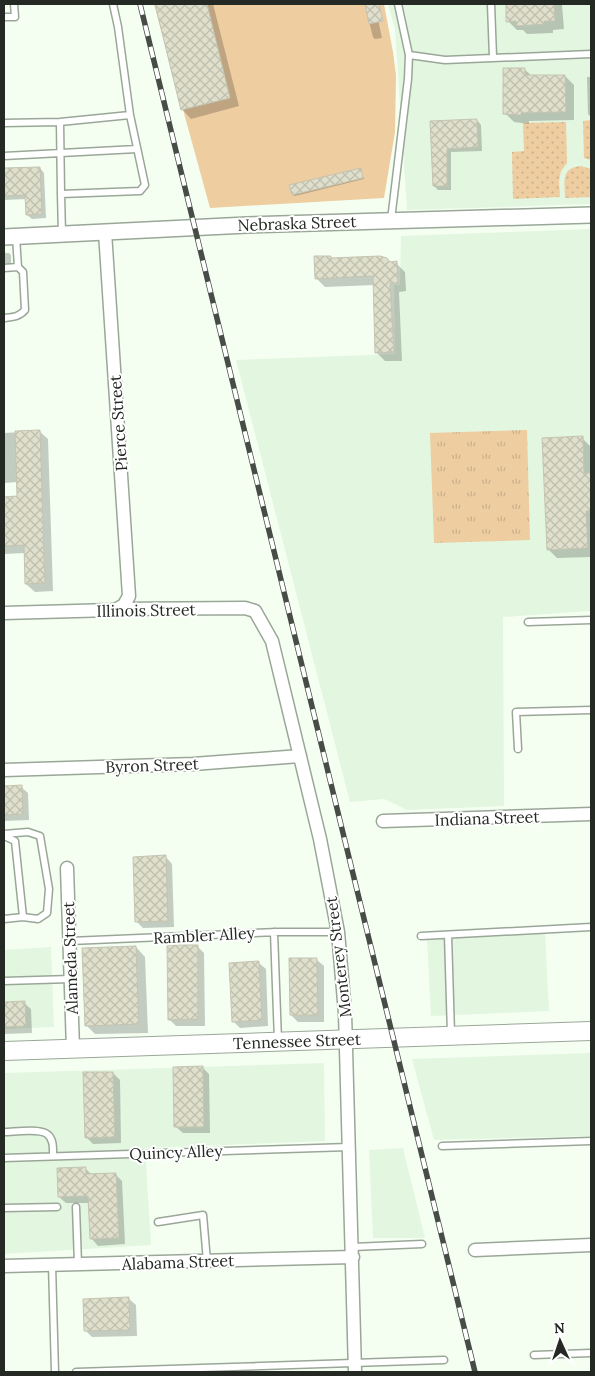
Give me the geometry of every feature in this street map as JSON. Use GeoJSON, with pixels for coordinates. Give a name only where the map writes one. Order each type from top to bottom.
{"type":"FeatureCollection","features":[{"type":"Feature","properties":{"kind":"main road","name":"Tennessee Street"},"geometry":{"type":"LineString","coordinates":[[4,1051],[591,1031]]}},
{"type":"Feature","properties":{"kind":"street","name":"Nebraska Street"},"geometry":{"type":"LineString","coordinates":[[10,236],[247,225],[591,214]]}},
{"type":"Feature","properties":{"kind":"street","name":"Pierce Street"},"geometry":{"type":"LineString","coordinates":[[105,232],[129,596],[124,605],[117,608]]}},
{"type":"Feature","properties":{"kind":"street","name":"Illinois Street"},"geometry":{"type":"LineString","coordinates":[[4,613],[112,610],[117,608],[245,608],[255,611],[271,639]]}},
{"type":"Feature","properties":{"kind":"street","name":"Monterey Street"},"geometry":{"type":"LineString","coordinates":[[271,639],[320,839],[338,932],[346,1039],[355,1368]]}},
{"type":"Feature","properties":{"kind":"street","name":"Byron Street"},"geometry":{"type":"LineString","coordinates":[[4,770],[193,764],[300,756]]}},
{"type":"Feature","properties":{"kind":"street","name":"Indiana Street"},"geometry":{"type":"LineString","coordinates":[[383,822],[591,814]]}},
{"type":"Feature","properties":{"kind":"street","name":"Alameda Street"},"geometry":{"type":"LineString","coordinates":[[67,868],[73,1048]]}},
{"type":"Feature","properties":{"kind":"street"},"geometry":{"type":"LineString","coordinates":[[476,1250],[591,1246]]}},
{"type":"Feature","properties":{"kind":"street","name":"Alabama Street"},"geometry":{"type":"LineString","coordinates":[[4,1266],[207,1261],[353,1252]]}},
{"type":"Feature","properties":{"kind":"lane"},"geometry":{"type":"LineString","coordinates":[[4,17],[15,17],[14,4]]}},
{"type":"Feature","properties":{"kind":"lane"},"geometry":{"type":"LineString","coordinates":[[61,194],[140,191],[145,185],[130,115],[118,27],[112,4]]}},
{"type":"Feature","properties":{"kind":"lane"},"geometry":{"type":"LineString","coordinates":[[392,220],[409,55],[398,4]]}},
{"type":"Feature","properties":{"kind":"lane"},"geometry":{"type":"LineString","coordinates":[[491,4],[493,57]]}},
{"type":"Feature","properties":{"kind":"lane"},"geometry":{"type":"LineString","coordinates":[[409,55],[445,60],[591,54]]}},
{"type":"Feature","properties":{"kind":"lane"},"geometry":{"type":"LineString","coordinates":[[4,123],[60,122],[130,115]]}},
{"type":"Feature","properties":{"kind":"lane"},"geometry":{"type":"LineString","coordinates":[[60,122],[62,234]]}},
{"type":"Feature","properties":{"kind":"lane"},"geometry":{"type":"LineString","coordinates":[[4,156],[137,149]]}},
{"type":"Feature","properties":{"kind":"lane"},"geometry":{"type":"LineString","coordinates":[[4,318],[16,317],[25,310],[23,272],[18,267],[18,254],[10,236]]}},
{"type":"Feature","properties":{"kind":"lane"},"geometry":{"type":"LineString","coordinates":[[10,255],[18,254]]}},
{"type":"Feature","properties":{"kind":"lane"},"geometry":{"type":"LineString","coordinates":[[4,268],[18,267]]}},
{"type":"Feature","properties":{"kind":"lane"},"geometry":{"type":"LineString","coordinates":[[528,622],[591,620]]}},
{"type":"Feature","properties":{"kind":"lane"},"geometry":{"type":"LineString","coordinates":[[518,748],[516,712],[591,710]]}},
{"type":"Feature","properties":{"kind":"lane"},"geometry":{"type":"LineString","coordinates":[[4,835],[28,832],[40,836],[49,889],[47,913],[38,919],[29,919],[23,916],[4,919]]}},
{"type":"Feature","properties":{"kind":"lane"},"geometry":{"type":"LineString","coordinates":[[4,835],[16,841],[23,916]]}},
{"type":"Feature","properties":{"kind":"lane"},"geometry":{"type":"LineString","coordinates":[[421,936],[591,927]]}},
{"type":"Feature","properties":{"kind":"lane"},"geometry":{"type":"LineString","coordinates":[[274,932],[278,1042]]}},
{"type":"Feature","properties":{"kind":"lane","name":"Rambler Alley"},"geometry":{"type":"LineString","coordinates":[[70,941],[274,932],[338,932]]}},
{"type":"Feature","properties":{"kind":"lane"},"geometry":{"type":"LineString","coordinates":[[448,935],[451,1036]]}},
{"type":"Feature","properties":{"kind":"lane"},"geometry":{"type":"LineString","coordinates":[[4,981],[71,980]]}},
{"type":"Feature","properties":{"kind":"lane"},"geometry":{"type":"LineString","coordinates":[[4,1132],[40,1131],[47,1134],[51,1139],[53,1156]]}},
{"type":"Feature","properties":{"kind":"lane"},"geometry":{"type":"LineString","coordinates":[[442,1146],[591,1141]]}},
{"type":"Feature","properties":{"kind":"lane","name":"Quincy Alley"},"geometry":{"type":"LineString","coordinates":[[4,1158],[349,1146]]}},
{"type":"Feature","properties":{"kind":"lane"},"geometry":{"type":"LineString","coordinates":[[4,1208],[58,1207]]}},
{"type":"Feature","properties":{"kind":"lane"},"geometry":{"type":"LineString","coordinates":[[76,1207],[78,1264]]}},
{"type":"Feature","properties":{"kind":"lane"},"geometry":{"type":"LineString","coordinates":[[158,1222],[204,1215],[207,1261]]}},
{"type":"Feature","properties":{"kind":"lane"},"geometry":{"type":"LineString","coordinates":[[353,1252],[422,1244]]}},
{"type":"Feature","properties":{"kind":"lane"},"geometry":{"type":"LineString","coordinates":[[52,1265],[55,1372]]}},
{"type":"Feature","properties":{"kind":"lane"},"geometry":{"type":"LineString","coordinates":[[534,1355],[591,1353]]}},
{"type":"Feature","properties":{"kind":"lane"},"geometry":{"type":"LineString","coordinates":[[76,1372],[355,1368],[444,1360]]}},
{"type":"Feature","properties":{"kind":"shaded area"},"geometry":{"type":"Polygon","coordinates":[[[388,4],[591,4],[591,204],[407,210],[395,29],[388,4]]]}},
{"type":"Feature","properties":{"kind":"shaded area"},"geometry":{"type":"Polygon","coordinates":[[[591,229],[591,611],[503,617],[504,806],[407,810],[384,799],[350,802],[236,360],[395,354],[394,285],[400,285],[401,236],[591,229]]]}},
{"type":"Feature","properties":{"kind":"shaded area"},"geometry":{"type":"Polygon","coordinates":[[[545,931],[549,1011],[431,1016],[427,939],[545,931]]]}},
{"type":"Feature","properties":{"kind":"shaded area"},"geometry":{"type":"Polygon","coordinates":[[[51,947],[54,1027],[4,1029],[4,950],[51,947]]]}},
{"type":"Feature","properties":{"kind":"shaded area"},"geometry":{"type":"Polygon","coordinates":[[[591,1053],[591,1136],[434,1140],[412,1059],[591,1053]]]}},
{"type":"Feature","properties":{"kind":"shaded area"},"geometry":{"type":"Polygon","coordinates":[[[324,1063],[325,1141],[145,1148],[151,1245],[4,1254],[4,1073],[324,1063]]]}},
{"type":"Feature","properties":{"kind":"shaded area"},"geometry":{"type":"Polygon","coordinates":[[[403,1148],[425,1238],[373,1238],[369,1150],[403,1148]]]}},
{"type":"Feature","properties":{"kind":"green space"},"geometry":{"type":"Polygon","coordinates":[[[154,4],[384,4],[396,75],[395,132],[384,198],[210,208],[154,4]]]}},
{"type":"Feature","properties":{"kind":"green space"},"geometry":{"type":"Polygon","coordinates":[[[591,120],[591,160],[584,158],[583,121],[591,120]]]}},
{"type":"Feature","properties":{"kind":"green space"},"geometry":{"type":"Polygon","coordinates":[[[566,122],[567,163],[561,171],[559,181],[560,197],[513,199],[512,152],[524,151],[523,123],[566,122]]]}},
{"type":"Feature","properties":{"kind":"green space"},"geometry":{"type":"Polygon","coordinates":[[[581,166],[591,169],[591,197],[565,198],[565,177],[567,173],[574,167],[581,166]]]}},
{"type":"Feature","properties":{"kind":"green space"},"geometry":{"type":"Polygon","coordinates":[[[527,430],[530,540],[434,543],[430,433],[527,430]]]}},
{"type":"Feature","properties":{"kind":"building"},"geometry":{"type":"Polygon","coordinates":[[[155,4],[207,4],[230,98],[181,110],[155,4]]]}},
{"type":"Feature","properties":{"kind":"building"},"geometry":{"type":"Polygon","coordinates":[[[365,4],[379,4],[383,21],[369,24],[365,4]]]}},
{"type":"Feature","properties":{"kind":"building"},"geometry":{"type":"Polygon","coordinates":[[[506,4],[554,4],[555,21],[544,21],[544,24],[517,26],[516,21],[506,22],[506,4]]]}},
{"type":"Feature","properties":{"kind":"building"},"geometry":{"type":"Polygon","coordinates":[[[503,68],[525,68],[525,75],[565,75],[566,112],[521,113],[521,115],[503,114],[503,68]]]}},
{"type":"Feature","properties":{"kind":"building"},"geometry":{"type":"Polygon","coordinates":[[[477,119],[478,147],[447,149],[447,186],[433,186],[430,121],[477,119]]]}},
{"type":"Feature","properties":{"kind":"building"},"geometry":{"type":"Polygon","coordinates":[[[40,167],[42,214],[26,215],[25,195],[4,196],[4,168],[40,167]]]}},
{"type":"Feature","properties":{"kind":"building"},"geometry":{"type":"Polygon","coordinates":[[[361,168],[363,178],[292,195],[289,185],[361,168]]]}},
{"type":"Feature","properties":{"kind":"building"},"geometry":{"type":"Polygon","coordinates":[[[314,256],[331,256],[331,258],[380,256],[387,258],[390,262],[397,261],[398,283],[390,283],[394,352],[375,353],[373,276],[315,279],[314,256]]]}},
{"type":"Feature","properties":{"kind":"building"},"geometry":{"type":"Polygon","coordinates":[[[40,430],[45,583],[25,584],[24,545],[4,546],[4,497],[17,496],[15,431],[40,430]]]}},
{"type":"Feature","properties":{"kind":"building"},"geometry":{"type":"Polygon","coordinates":[[[583,436],[584,473],[591,473],[591,511],[586,511],[588,548],[547,550],[542,438],[583,436]]]}},
{"type":"Feature","properties":{"kind":"building"},"geometry":{"type":"Polygon","coordinates":[[[22,785],[23,814],[4,815],[4,786],[22,785]]]}},
{"type":"Feature","properties":{"kind":"building"},"geometry":{"type":"Polygon","coordinates":[[[166,855],[168,921],[135,922],[133,857],[166,855]]]}},
{"type":"Feature","properties":{"kind":"building"},"geometry":{"type":"Polygon","coordinates":[[[167,945],[198,945],[198,1019],[168,1020],[167,945]]]}},
{"type":"Feature","properties":{"kind":"building"},"geometry":{"type":"Polygon","coordinates":[[[136,946],[139,1024],[85,1026],[82,948],[136,946]]]}},
{"type":"Feature","properties":{"kind":"building"},"geometry":{"type":"Polygon","coordinates":[[[289,958],[317,958],[318,1015],[290,1015],[289,958]]]}},
{"type":"Feature","properties":{"kind":"building"},"geometry":{"type":"Polygon","coordinates":[[[259,961],[262,1020],[232,1022],[229,963],[259,961]]]}},
{"type":"Feature","properties":{"kind":"building"},"geometry":{"type":"Polygon","coordinates":[[[25,1001],[26,1026],[4,1027],[4,1002],[25,1001]]]}},
{"type":"Feature","properties":{"kind":"building"},"geometry":{"type":"Polygon","coordinates":[[[203,1066],[204,1127],[174,1127],[173,1067],[203,1066]]]}},
{"type":"Feature","properties":{"kind":"building"},"geometry":{"type":"Polygon","coordinates":[[[83,1072],[113,1072],[115,1137],[85,1138],[83,1072]]]}},
{"type":"Feature","properties":{"kind":"building"},"geometry":{"type":"Polygon","coordinates":[[[86,1167],[86,1174],[116,1173],[119,1238],[90,1239],[88,1196],[58,1197],[57,1168],[86,1167]]]}},
{"type":"Feature","properties":{"kind":"building"},"geometry":{"type":"Polygon","coordinates":[[[129,1297],[130,1330],[84,1331],[83,1299],[129,1297]]]}},
{"type":"Feature","properties":{"kind":"railway"},"geometry":{"type":"LineString","coordinates":[[140,4],[475,1372]]}}]}
